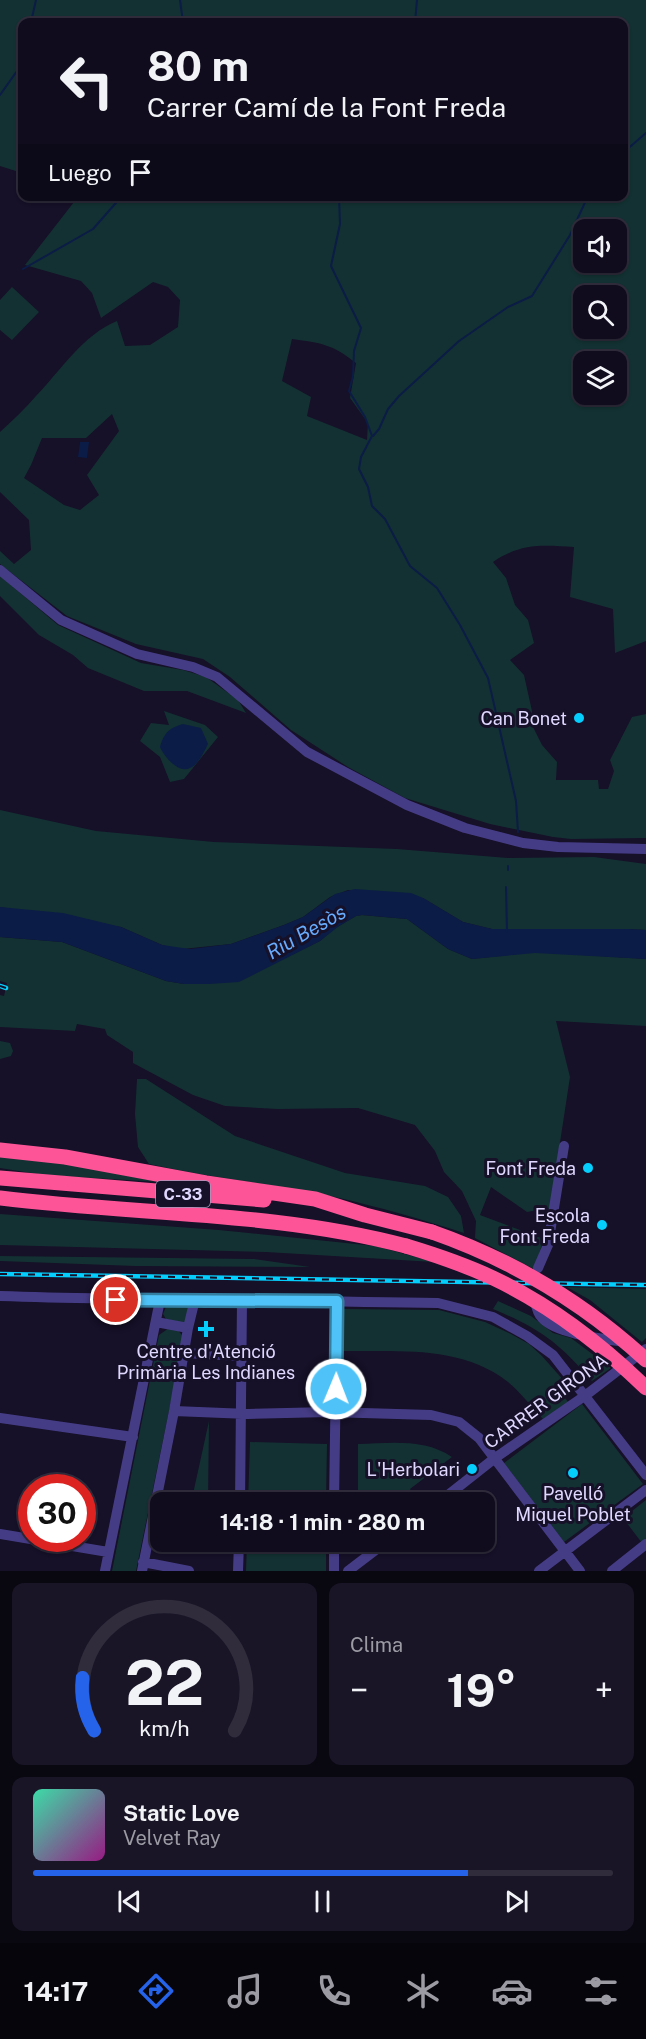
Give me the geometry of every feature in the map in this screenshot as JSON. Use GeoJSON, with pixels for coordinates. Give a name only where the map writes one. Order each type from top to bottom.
{"type":"FeatureCollection","features":[{"type":"Feature","properties":{"kind":"highway"},"geometry":{"type":"LineString","coordinates":[[0,1150],[65,1157],[206,1183],[315,1198],[365,1215]]}},
{"type":"Feature","properties":{"kind":"highway","name":"C-33"},"geometry":{"type":"LineString","coordinates":[[0,1178],[265,1200],[365,1215],[432,1232],[501,1259],[550,1286],[596,1317],[646,1360]]}},
{"type":"Feature","properties":{"kind":"highway","name":"C-33"},"geometry":{"type":"LineString","coordinates":[[0,1198],[302,1225],[365,1235],[406,1246],[453,1261],[494,1278],[540,1304],[584,1333],[646,1388]]}},
{"type":"Feature","properties":{"kind":"highway"},"geometry":{"type":"LineString","coordinates":[[0,1203],[32,1201]]}},
{"type":"Feature","properties":{"kind":"street"},"geometry":{"type":"LineString","coordinates":[[0,570],[61,620],[137,654],[193,668],[216,677],[308,752],[407,805],[465,828],[523,843],[558,847],[646,849]]}},
{"type":"Feature","properties":{"kind":"street"},"geometry":{"type":"LineString","coordinates":[[538,1268],[548,1245],[564,1146]]}},
{"type":"Feature","properties":{"kind":"street"},"geometry":{"type":"LineString","coordinates":[[534,1294],[536,1307],[542,1318],[555,1328],[646,1347]]}},
{"type":"Feature","properties":{"kind":"street"},"geometry":{"type":"LineString","coordinates":[[0,1296],[438,1303],[493,1317],[553,1355],[646,1475]]}},
{"type":"Feature","properties":{"kind":"street"},"geometry":{"type":"LineString","coordinates":[[189,1571],[143,1567],[195,1299]]}},
{"type":"Feature","properties":{"kind":"street"},"geometry":{"type":"LineString","coordinates":[[240,1492],[242,1299]]}},
{"type":"Feature","properties":{"kind":"street"},"geometry":{"type":"LineString","coordinates":[[105,1571],[160,1300]]}},
{"type":"Feature","properties":{"kind":"street"},"geometry":{"type":"LineString","coordinates":[[334,1492],[337,1301]]}},
{"type":"Feature","properties":{"kind":"street"},"geometry":{"type":"LineString","coordinates":[[156,1322],[188,1328]]}},
{"type":"Feature","properties":{"kind":"street","name":"CARRER GIRONA"},"geometry":{"type":"LineString","coordinates":[[452,1492],[495,1458],[586,1395],[646,1347]]}},
{"type":"Feature","properties":{"kind":"street"},"geometry":{"type":"LineString","coordinates":[[184,1353],[241,1356]]}},
{"type":"Feature","properties":{"kind":"street"},"geometry":{"type":"LineString","coordinates":[[174,1411],[241,1414],[410,1413],[459,1422],[473,1432],[495,1458],[580,1571]]}},
{"type":"Feature","properties":{"kind":"street"},"geometry":{"type":"LineString","coordinates":[[0,1418],[133,1437]]}},
{"type":"Feature","properties":{"kind":"street"},"geometry":{"type":"LineString","coordinates":[[539,1571],[646,1490]]}},
{"type":"Feature","properties":{"kind":"street"},"geometry":{"type":"LineString","coordinates":[[0,1534],[108,1552]]}},
{"type":"Feature","properties":{"kind":"street"},"geometry":{"type":"LineString","coordinates":[[612,1571],[646,1544]]}},
{"type":"Feature","properties":{"kind":"street"},"geometry":{"type":"LineString","coordinates":[[238,1571],[239,1552]]}},
{"type":"Feature","properties":{"kind":"street"},"geometry":{"type":"LineString","coordinates":[[334,1552],[334,1571]]}},
{"type":"Feature","properties":{"kind":"street"},"geometry":{"type":"LineString","coordinates":[[348,1571],[373,1552]]}},
{"type":"Feature","properties":{"kind":"green space"},"geometry":{"type":"Polygon","coordinates":[[[0,0],[646,0],[646,641],[615,653],[613,609],[570,597],[574,547],[522,548],[493,562],[506,578],[515,605],[528,620],[534,643],[510,660],[524,675],[532,711],[532,725],[542,745],[557,762],[556,780],[598,780],[599,789],[608,789],[614,771],[610,760],[632,717],[646,714],[646,838],[571,839],[553,837],[490,824],[405,798],[348,767],[291,730],[230,677],[203,659],[136,644],[67,616],[0,564],[0,551],[14,564],[31,550],[29,520],[0,492],[0,432],[27,406],[83,344],[105,327],[117,321],[125,346],[150,345],[178,327],[180,300],[168,287],[153,282],[101,318],[92,293],[81,281],[25,265],[74,202],[72,201],[628,201],[628,18],[18,18],[18,172],[0,166],[0,0]],[[292,339],[282,381],[311,397],[307,416],[367,440],[368,423],[350,398],[356,363],[326,345],[292,339]],[[112,414],[86,438],[42,438],[24,478],[64,505],[80,510],[99,495],[87,475],[119,431],[112,414]]]}},
{"type":"Feature","properties":{"kind":"green space"},"geometry":{"type":"Polygon","coordinates":[[[12,287],[39,312],[12,340],[0,330],[0,300],[12,287]]]}},
{"type":"Feature","properties":{"kind":"green space"},"geometry":{"type":"Polygon","coordinates":[[[0,576],[58,625],[141,663],[183,670],[206,677],[238,700],[246,713],[187,691],[144,691],[88,668],[73,655],[39,635],[0,596],[0,576]]]}},
{"type":"Feature","properties":{"kind":"green space"},"geometry":{"type":"Polygon","coordinates":[[[164,711],[205,725],[218,737],[184,779],[170,782],[160,757],[140,741],[151,723],[169,725],[164,711]]]}},
{"type":"Feature","properties":{"kind":"green space"},"geometry":{"type":"Polygon","coordinates":[[[0,810],[96,831],[214,842],[397,849],[508,858],[594,857],[646,864],[646,930],[492,929],[463,922],[423,898],[348,890],[330,897],[303,917],[231,944],[182,949],[162,945],[121,927],[0,907],[0,810]]]}},
{"type":"Feature","properties":{"kind":"green space"},"geometry":{"type":"Polygon","coordinates":[[[362,915],[407,919],[448,949],[472,959],[535,952],[646,959],[646,1026],[556,1021],[570,1077],[550,1208],[527,1212],[491,1187],[480,1215],[544,1239],[534,1269],[475,1238],[476,1221],[462,1191],[444,1172],[435,1151],[415,1125],[358,1108],[278,1109],[225,1106],[193,1095],[133,1063],[133,1052],[107,1035],[105,1029],[77,1024],[75,1031],[0,1027],[0,995],[4,996],[7,983],[0,981],[0,937],[62,942],[166,981],[184,984],[239,981],[320,941],[334,929],[362,915]]]}},
{"type":"Feature","properties":{"kind":"green space"},"geometry":{"type":"Polygon","coordinates":[[[0,1041],[10,1043],[13,1051],[11,1056],[0,1059],[0,1041]]]}},
{"type":"Feature","properties":{"kind":"green space"},"geometry":{"type":"Polygon","coordinates":[[[137,1079],[146,1079],[235,1136],[345,1173],[425,1186],[448,1197],[461,1216],[464,1233],[335,1197],[149,1164],[138,1147],[135,1114],[137,1079]]]}},
{"type":"Feature","properties":{"kind":"green space"},"geometry":{"type":"Polygon","coordinates":[[[0,1155],[39,1159],[160,1182],[44,1175],[0,1168],[0,1155]]]}},
{"type":"Feature","properties":{"kind":"green space"},"geometry":{"type":"Polygon","coordinates":[[[0,1214],[219,1230],[375,1246],[434,1262],[266,1252],[0,1245],[0,1214]]]}},
{"type":"Feature","properties":{"kind":"green space"},"geometry":{"type":"Polygon","coordinates":[[[0,1256],[254,1259],[310,1267],[135,1266],[0,1261],[0,1256]]]}},
{"type":"Feature","properties":{"kind":"green space"},"geometry":{"type":"Polygon","coordinates":[[[567,1287],[646,1289],[646,1338],[642,1342],[590,1300],[567,1287]]]}},
{"type":"Feature","properties":{"kind":"green space"},"geometry":{"type":"Polygon","coordinates":[[[498,1301],[531,1316],[553,1333],[571,1338],[611,1368],[592,1381],[569,1356],[548,1338],[524,1323],[493,1309],[498,1301]]]}},
{"type":"Feature","properties":{"kind":"green space"},"geometry":{"type":"Polygon","coordinates":[[[170,1304],[190,1307],[185,1323],[166,1319],[163,1314],[170,1304]]]}},
{"type":"Feature","properties":{"kind":"green space"},"geometry":{"type":"Polygon","coordinates":[[[343,1309],[439,1310],[485,1322],[529,1344],[542,1356],[565,1382],[558,1388],[568,1402],[543,1419],[508,1382],[490,1370],[470,1362],[450,1356],[407,1351],[343,1351],[343,1309]]]}},
{"type":"Feature","properties":{"kind":"green space"},"geometry":{"type":"Polygon","coordinates":[[[169,1328],[178,1330],[184,1338],[152,1492],[150,1492],[150,1503],[136,1571],[112,1571],[159,1335],[169,1328]]]}},
{"type":"Feature","properties":{"kind":"green space","name":"Pavelló Miquel Poblet"},"geometry":{"type":"Polygon","coordinates":[[[582,1404],[643,1484],[564,1542],[504,1463],[582,1404]]]}},
{"type":"Feature","properties":{"kind":"green space"},"geometry":{"type":"Polygon","coordinates":[[[209,1421],[208,1492],[193,1492],[209,1421]]]}},
{"type":"Feature","properties":{"kind":"green space"},"geometry":{"type":"Polygon","coordinates":[[[250,1442],[327,1444],[326,1492],[248,1492],[250,1442]]]}},
{"type":"Feature","properties":{"kind":"green space"},"geometry":{"type":"Polygon","coordinates":[[[358,1444],[419,1444],[452,1457],[410,1489],[412,1492],[358,1492],[358,1444]]]}},
{"type":"Feature","properties":{"kind":"green space"},"geometry":{"type":"Polygon","coordinates":[[[646,1500],[646,1540],[642,1543],[623,1518],[646,1500]]]}},
{"type":"Feature","properties":{"kind":"green space"},"geometry":{"type":"Polygon","coordinates":[[[247,1552],[326,1552],[326,1571],[246,1571],[247,1552]]]}},
{"type":"Feature","properties":{"kind":"water"},"geometry":{"type":"Polygon","coordinates":[[[80,442],[89,442],[87,458],[78,457],[80,442]]]}},
{"type":"Feature","properties":{"kind":"water"},"geometry":{"type":"Polygon","coordinates":[[[183,724],[201,728],[208,744],[196,764],[190,768],[181,769],[172,763],[160,747],[168,732],[183,724]]]}},
{"type":"Feature","properties":{"kind":"water","name":"Riu Besòs"},"geometry":{"type":"Polygon","coordinates":[[[355,889],[411,893],[463,922],[492,929],[646,930],[646,959],[535,953],[472,959],[448,949],[407,919],[362,915],[339,926],[320,941],[239,982],[184,984],[166,981],[62,942],[0,937],[0,907],[63,913],[121,927],[162,945],[190,949],[231,944],[303,917],[335,894],[355,889]]]}},
{"type":"Feature","properties":{"kind":"waterway"},"geometry":{"type":"LineString","coordinates":[[32,18],[36,0]]}},
{"type":"Feature","properties":{"kind":"waterway"},"geometry":{"type":"LineString","coordinates":[[180,0],[182,18]]}},
{"type":"Feature","properties":{"kind":"waterway"},"geometry":{"type":"LineString","coordinates":[[415,18],[417,0]]}},
{"type":"Feature","properties":{"kind":"waterway"},"geometry":{"type":"LineString","coordinates":[[0,95],[17,71]]}},
{"type":"Feature","properties":{"kind":"waterway"},"geometry":{"type":"LineString","coordinates":[[628,149],[646,133]]}},
{"type":"Feature","properties":{"kind":"waterway"},"geometry":{"type":"LineString","coordinates":[[23,269],[93,229],[118,201]]}},
{"type":"Feature","properties":{"kind":"waterway"},"geometry":{"type":"LineString","coordinates":[[339,201],[340,224],[331,266],[361,328],[354,351],[353,376],[349,391],[365,417],[372,436],[361,457],[359,469],[368,487],[372,506],[385,519],[410,566],[437,588],[488,678],[516,801],[518,832]]}},
{"type":"Feature","properties":{"kind":"waterway"},"geometry":{"type":"LineString","coordinates":[[373,436],[379,429],[388,409],[399,396],[459,341],[508,307],[532,296],[570,235],[586,201]]}},
{"type":"Feature","properties":{"kind":"waterway"},"geometry":{"type":"LineString","coordinates":[[506,887],[507,932]]}},
{"type":"Feature","properties":{"kind":"railway"},"geometry":{"type":"LineString","coordinates":[[0,986],[6,988]]}},
{"type":"Feature","properties":{"kind":"railway"},"geometry":{"type":"LineString","coordinates":[[0,1274],[646,1285]]}},
{"type":"Feature","properties":{"kind":"place","name":"Can Bonet"},"geometry":{"type":"Point","coordinates":[579,718]}},
{"type":"Feature","properties":{"kind":"place","name":"Font Freda"},"geometry":{"type":"Point","coordinates":[588,1168]}},
{"type":"Feature","properties":{"kind":"place","name":"Escola Font Freda"},"geometry":{"type":"Point","coordinates":[602,1225]}},
{"type":"Feature","properties":{"kind":"place","name":"Centre d'Atenció Primària Les Indianes"},"geometry":{"type":"Point","coordinates":[206,1329]}},
{"type":"Feature","properties":{"kind":"place","name":"L'Herbolari"},"geometry":{"type":"Point","coordinates":[472,1469]}},
{"type":"Feature","properties":{"kind":"place","name":"Pavelló Miquel Poblet"},"geometry":{"type":"Point","coordinates":[573,1473]}},
{"type":"Feature","properties":{"kind":"route"},"geometry":{"type":"LineString","coordinates":[[116,1300],[337,1301],[336,1389]]}}]}
